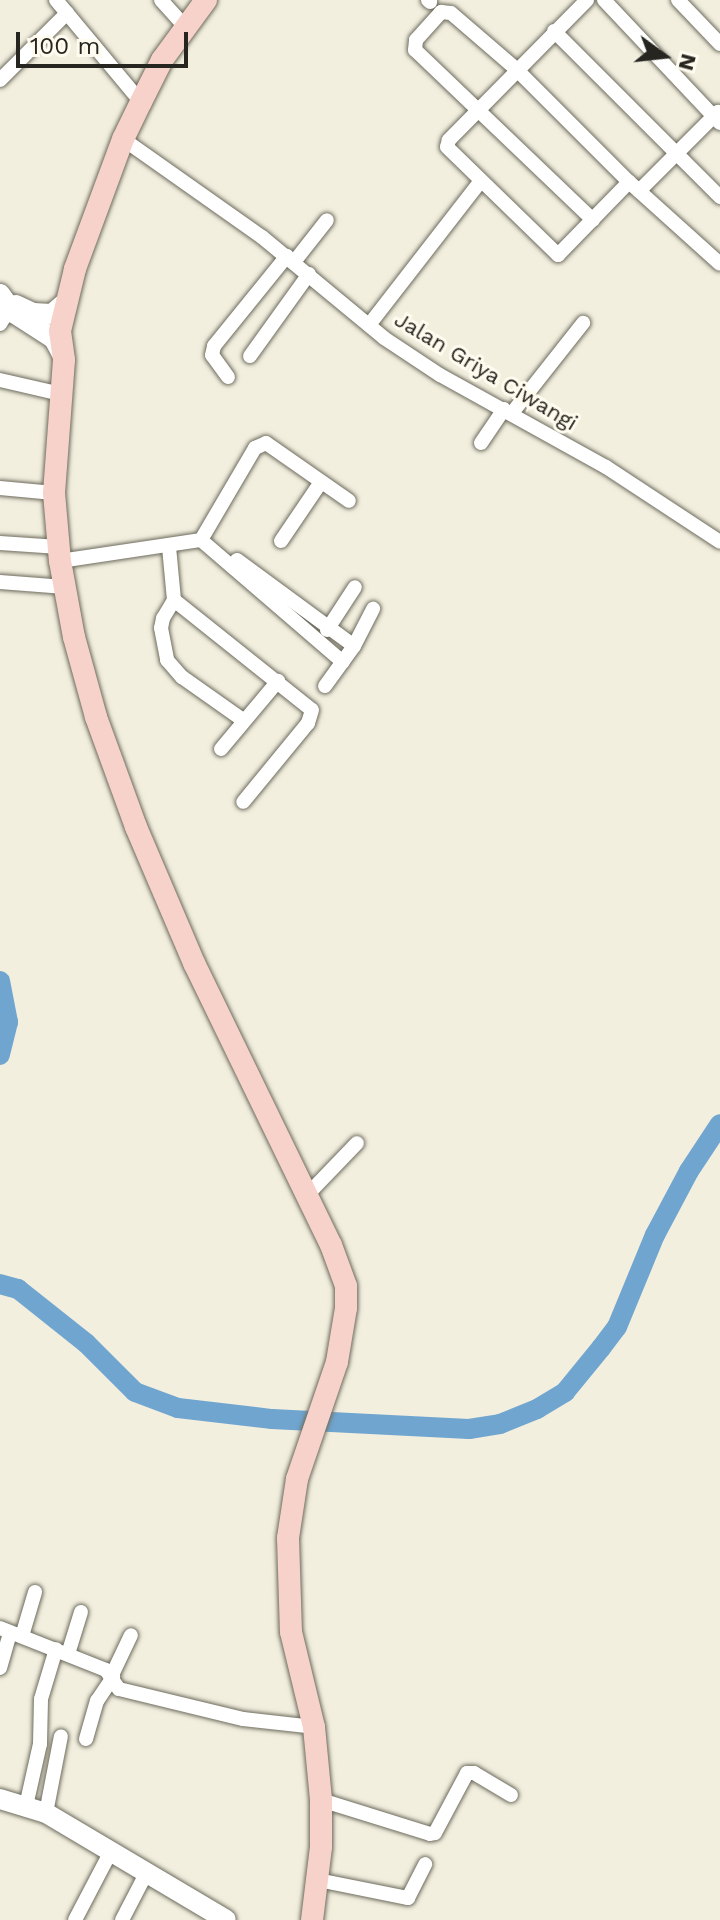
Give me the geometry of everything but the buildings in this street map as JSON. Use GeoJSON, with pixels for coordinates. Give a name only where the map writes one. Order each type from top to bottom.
{"type":"FeatureCollection","features":[{"type":"Feature","properties":{"kind":"main road"},"geometry":{"type":"LineString","coordinates":[[206,0],[162,60],[141,102],[123,139],[75,269],[60,331],[64,360],[54,493],[60,554],[74,637],[96,717],[151,865],[249,1080],[331,1245],[346,1286],[346,1308],[337,1362],[297,1479],[288,1538],[291,1632],[314,1727],[321,1800],[318,1880],[312,1920]]}},
{"type":"Feature","properties":{"kind":"street"},"geometry":{"type":"LineString","coordinates":[[56,0],[141,102]]}},
{"type":"Feature","properties":{"kind":"street"},"geometry":{"type":"LineString","coordinates":[[161,0],[186,28]]}},
{"type":"Feature","properties":{"kind":"street"},"geometry":{"type":"LineString","coordinates":[[587,0],[516,69],[449,140],[447,147],[556,254],[563,253],[593,220],[718,117],[604,0]]}},
{"type":"Feature","properties":{"kind":"street"},"geometry":{"type":"LineString","coordinates":[[678,0],[720,44]]}},
{"type":"Feature","properties":{"kind":"street"},"geometry":{"type":"LineString","coordinates":[[593,220],[415,50],[416,40],[441,12],[451,13],[516,69],[634,187],[720,264]]}},
{"type":"Feature","properties":{"kind":"street"},"geometry":{"type":"LineString","coordinates":[[0,80],[67,13]]}},
{"type":"Feature","properties":{"kind":"street"},"geometry":{"type":"LineString","coordinates":[[554,31],[720,197]]}},
{"type":"Feature","properties":{"kind":"street","name":"Jalan Griya Ciwangi"},"geometry":{"type":"LineString","coordinates":[[123,139],[290,259],[369,325],[440,375],[629,482],[720,542]]}},
{"type":"Feature","properties":{"kind":"street"},"geometry":{"type":"LineString","coordinates":[[369,325],[480,182]]}},
{"type":"Feature","properties":{"kind":"street"},"geometry":{"type":"LineString","coordinates":[[228,377],[212,355],[214,346],[327,220]]}},
{"type":"Feature","properties":{"kind":"street"},"geometry":{"type":"LineString","coordinates":[[250,356],[309,274]]}},
{"type":"Feature","properties":{"kind":"street"},"geometry":{"type":"LineString","coordinates":[[5,304],[33,313],[52,314],[68,300]]}},
{"type":"Feature","properties":{"kind":"street"},"geometry":{"type":"LineString","coordinates":[[5,304],[54,339],[64,360]]}},
{"type":"Feature","properties":{"kind":"street"},"geometry":{"type":"LineString","coordinates":[[481,443],[583,323]]}},
{"type":"Feature","properties":{"kind":"street"},"geometry":{"type":"LineString","coordinates":[[0,380],[61,394]]}},
{"type":"Feature","properties":{"kind":"street"},"geometry":{"type":"LineString","coordinates":[[0,543],[60,554],[169,547],[203,538],[259,445],[266,443],[349,501]]}},
{"type":"Feature","properties":{"kind":"street"},"geometry":{"type":"LineString","coordinates":[[281,541],[321,482]]}},
{"type":"Feature","properties":{"kind":"street"},"geometry":{"type":"LineString","coordinates":[[0,488],[54,493]]}},
{"type":"Feature","properties":{"kind":"street"},"geometry":{"type":"LineString","coordinates":[[203,538],[327,630],[354,646]]}},
{"type":"Feature","properties":{"kind":"street"},"geometry":{"type":"LineString","coordinates":[[203,538],[343,662]]}},
{"type":"Feature","properties":{"kind":"street"},"geometry":{"type":"LineString","coordinates":[[169,547],[174,600],[161,628],[167,660],[182,677],[243,720]]}},
{"type":"Feature","properties":{"kind":"street"},"geometry":{"type":"LineString","coordinates":[[0,582],[65,587]]}},
{"type":"Feature","properties":{"kind":"street"},"geometry":{"type":"LineString","coordinates":[[327,630],[355,587]]}},
{"type":"Feature","properties":{"kind":"street"},"geometry":{"type":"LineString","coordinates":[[174,600],[307,703],[312,716],[243,802]]}},
{"type":"Feature","properties":{"kind":"street"},"geometry":{"type":"LineString","coordinates":[[325,686],[354,646],[373,609]]}},
{"type":"Feature","properties":{"kind":"street"},"geometry":{"type":"LineString","coordinates":[[221,749],[278,681]]}},
{"type":"Feature","properties":{"kind":"street"},"geometry":{"type":"LineString","coordinates":[[307,1195],[357,1143]]}},
{"type":"Feature","properties":{"kind":"street"},"geometry":{"type":"LineString","coordinates":[[0,1668],[11,1632],[35,1592]]}},
{"type":"Feature","properties":{"kind":"street"},"geometry":{"type":"LineString","coordinates":[[36,1809],[41,1699],[81,1612]]}},
{"type":"Feature","properties":{"kind":"street"},"geometry":{"type":"LineString","coordinates":[[11,1632],[112,1676],[119,1689],[258,1722],[314,1727]]}},
{"type":"Feature","properties":{"kind":"street"},"geometry":{"type":"LineString","coordinates":[[86,1739],[97,1701],[131,1635]]}},
{"type":"Feature","properties":{"kind":"street"},"geometry":{"type":"LineString","coordinates":[[36,1809],[61,1736]]}},
{"type":"Feature","properties":{"kind":"street"},"geometry":{"type":"LineString","coordinates":[[321,1800],[430,1834],[435,1833],[467,1773],[474,1773],[511,1795]]}},
{"type":"Feature","properties":{"kind":"street"},"geometry":{"type":"LineString","coordinates":[[0,1799],[36,1809],[147,1872],[218,1918]]}},
{"type":"Feature","properties":{"kind":"street"},"geometry":{"type":"LineString","coordinates":[[75,1920],[111,1851]]}},
{"type":"Feature","properties":{"kind":"street"},"geometry":{"type":"LineString","coordinates":[[318,1880],[408,1898],[425,1864]]}},
{"type":"Feature","properties":{"kind":"street"},"geometry":{"type":"LineString","coordinates":[[122,1920],[147,1872]]}},
{"type":"Feature","properties":{"kind":"waterway"},"geometry":{"type":"LineString","coordinates":[[0,981],[8,1022],[0,1055]]}},
{"type":"Feature","properties":{"kind":"waterway"},"geometry":{"type":"LineString","coordinates":[[0,1284],[18,1289],[86,1343],[135,1392],[178,1408],[272,1419],[469,1429],[500,1424],[537,1409],[565,1392],[617,1327],[655,1235],[689,1171],[720,1124]]}}]}
